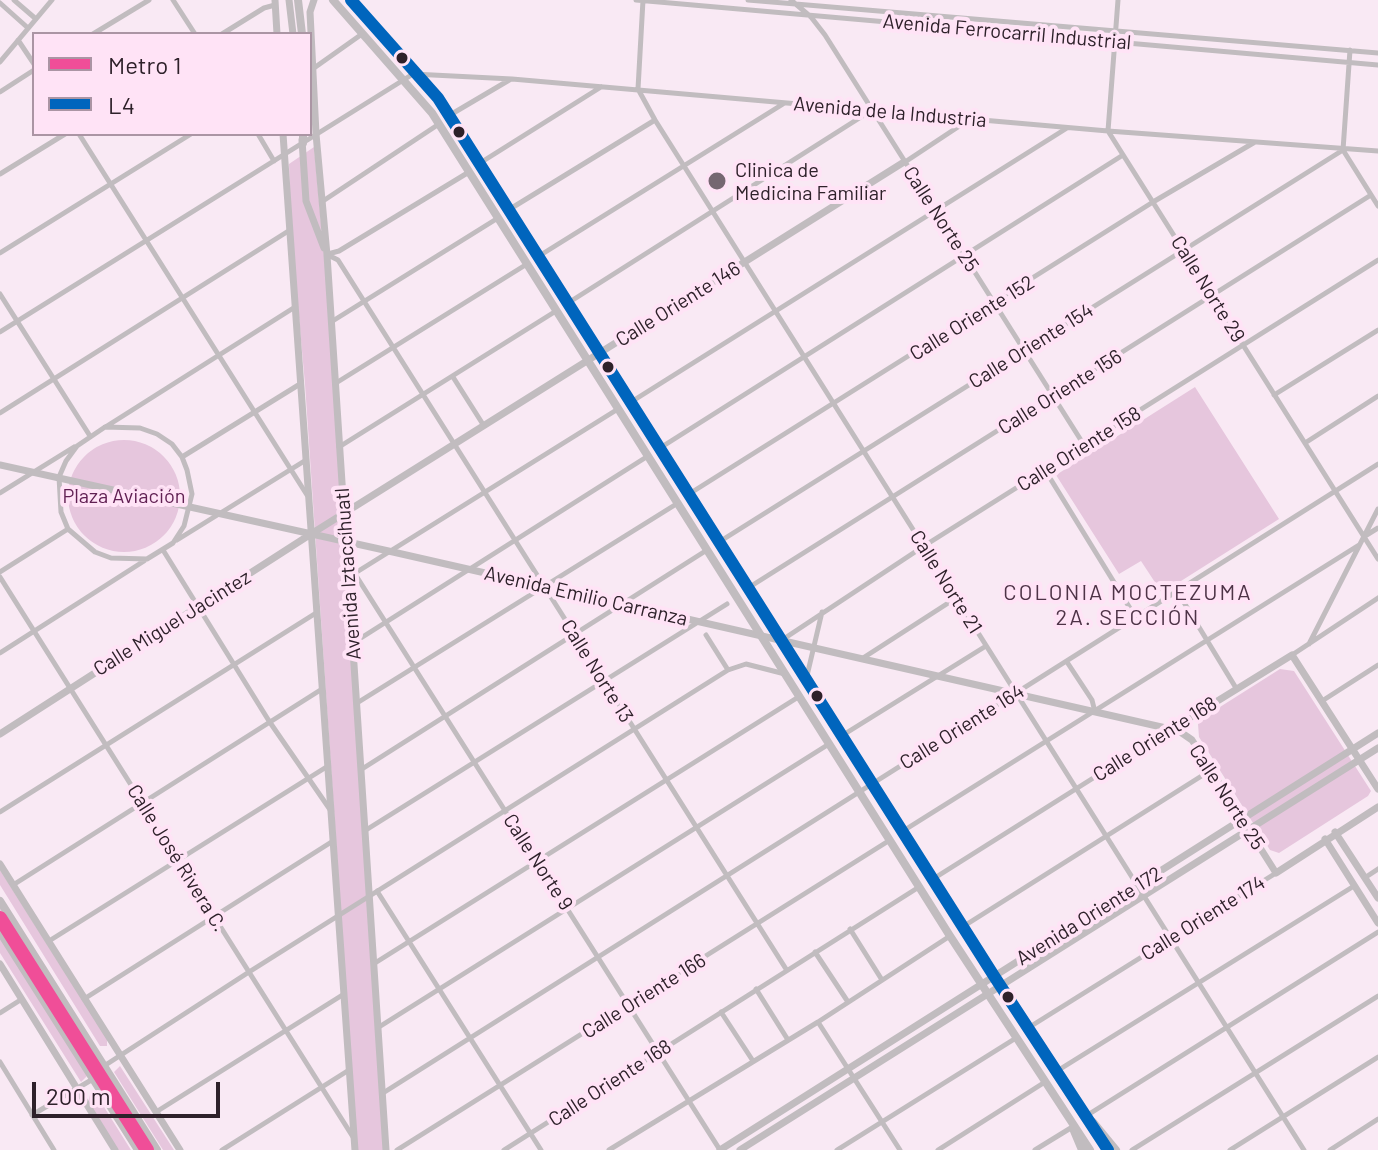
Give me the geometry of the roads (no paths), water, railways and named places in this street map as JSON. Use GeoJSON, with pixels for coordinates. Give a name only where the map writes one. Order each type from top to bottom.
{"type":"FeatureCollection","features":[{"type":"Feature","properties":{"kind":"main road"},"geometry":{"type":"LineString","coordinates":[[298,0],[302,32]]}},
{"type":"Feature","properties":{"kind":"main road"},"geometry":{"type":"LineString","coordinates":[[333,0],[439,124],[950,936],[1090,1150]]}},
{"type":"Feature","properties":{"kind":"main road"},"geometry":{"type":"LineString","coordinates":[[351,0],[450,115],[994,976],[1108,1150]]}},
{"type":"Feature","properties":{"kind":"main road"},"geometry":{"type":"LineString","coordinates":[[0,901],[157,1150]]}},
{"type":"Feature","properties":{"kind":"main road"},"geometry":{"type":"LineString","coordinates":[[0,932],[138,1150]]}},
{"type":"Feature","properties":{"kind":"main road"},"geometry":{"type":"LineString","coordinates":[[1086,1116],[1100,1127],[1116,1150]]}},
{"type":"Feature","properties":{"kind":"main road"},"geometry":{"type":"LineString","coordinates":[[1074,1126],[1082,1150]]}},
{"type":"Feature","properties":{"kind":"street"},"geometry":{"type":"LineString","coordinates":[[14,0],[36,19]]}},
{"type":"Feature","properties":{"kind":"street"},"geometry":{"type":"LineString","coordinates":[[0,62],[50,3],[41,0]]}},
{"type":"Feature","properties":{"kind":"street"},"geometry":{"type":"LineString","coordinates":[[96,32],[149,0]]}},
{"type":"Feature","properties":{"kind":"street"},"geometry":{"type":"LineString","coordinates":[[173,0],[194,32]]}},
{"type":"Feature","properties":{"kind":"street"},"geometry":{"type":"LineString","coordinates":[[289,0],[293,32]]}},
{"type":"Feature","properties":{"kind":"street","name":"Avenida Iztaccíhuatl"},"geometry":{"type":"LineString","coordinates":[[311,32],[310,12],[314,0]]}},
{"type":"Feature","properties":{"kind":"street","name":"Avenida Ferrocarril Industrial"},"geometry":{"type":"LineString","coordinates":[[636,0],[1378,65]]}},
{"type":"Feature","properties":{"kind":"street"},"geometry":{"type":"LineString","coordinates":[[638,89],[643,0]]}},
{"type":"Feature","properties":{"kind":"street","name":"Avenida Ferrocarril Industrial"},"geometry":{"type":"LineString","coordinates":[[748,0],[1378,53]]}},
{"type":"Feature","properties":{"kind":"street"},"geometry":{"type":"LineString","coordinates":[[1108,131],[1118,0]]}},
{"type":"Feature","properties":{"kind":"street","name":"Calle Norte 25"},"geometry":{"type":"LineString","coordinates":[[793,2],[811,17],[873,110],[1084,445]]}},
{"type":"Feature","properties":{"kind":"street"},"geometry":{"type":"LineString","coordinates":[[0,3],[28,28]]}},
{"type":"Feature","properties":{"kind":"street"},"geometry":{"type":"LineString","coordinates":[[225,32],[275,3],[277,32]]}},
{"type":"Feature","properties":{"kind":"street"},"geometry":{"type":"LineString","coordinates":[[314,68],[363,33]]}},
{"type":"Feature","properties":{"kind":"street"},"geometry":{"type":"LineString","coordinates":[[18,40],[32,64]]}},
{"type":"Feature","properties":{"kind":"street","name":"Avenida Iztaccíhuatl"},"geometry":{"type":"LineString","coordinates":[[312,40],[338,447],[352,576],[357,704],[374,893],[386,1150]]}},
{"type":"Feature","properties":{"kind":"street"},"geometry":{"type":"LineString","coordinates":[[1263,42],[1263,54]]}},
{"type":"Feature","properties":{"kind":"street"},"geometry":{"type":"LineString","coordinates":[[1350,50],[1343,149],[1378,206]]}},
{"type":"Feature","properties":{"kind":"street"},"geometry":{"type":"LineString","coordinates":[[0,92],[32,68]]}},
{"type":"Feature","properties":{"kind":"street","name":"Avenida de la Industria"},"geometry":{"type":"LineString","coordinates":[[312,135],[417,74],[602,86],[1108,131],[1378,151]]}},
{"type":"Feature","properties":{"kind":"street"},"geometry":{"type":"LineString","coordinates":[[450,115],[512,79]]}},
{"type":"Feature","properties":{"kind":"street"},"geometry":{"type":"LineString","coordinates":[[480,163],[602,86]]}},
{"type":"Feature","properties":{"kind":"street","name":"Calle Norte 21"},"geometry":{"type":"LineString","coordinates":[[638,89],[1304,1150]]}},
{"type":"Feature","properties":{"kind":"street"},"geometry":{"type":"LineString","coordinates":[[539,256],[784,103]]}},
{"type":"Feature","properties":{"kind":"street"},"geometry":{"type":"LineString","coordinates":[[568,303],[873,110]]}},
{"type":"Feature","properties":{"kind":"street","name":"Calle Oriente 146"},"geometry":{"type":"LineString","coordinates":[[344,514],[970,118]]}},
{"type":"Feature","properties":{"kind":"street"},"geometry":{"type":"LineString","coordinates":[[510,209],[655,120]]}},
{"type":"Feature","properties":{"kind":"street"},"geometry":{"type":"LineString","coordinates":[[323,201],[439,124]]}},
{"type":"Feature","properties":{"kind":"street"},"geometry":{"type":"LineString","coordinates":[[631,402],[1068,127]]}},
{"type":"Feature","properties":{"kind":"street","name":"Calle Norte 29"},"geometry":{"type":"LineString","coordinates":[[1108,131],[1378,559]]}},
{"type":"Feature","properties":{"kind":"street"},"geometry":{"type":"LineString","coordinates":[[0,174],[62,136]]}},
{"type":"Feature","properties":{"kind":"street"},"geometry":{"type":"LineString","coordinates":[[80,136],[309,499]]}},
{"type":"Feature","properties":{"kind":"street"},"geometry":{"type":"LineString","coordinates":[[0,253],[188,136]]}},
{"type":"Feature","properties":{"kind":"street"},"geometry":{"type":"LineString","coordinates":[[259,136],[274,161]]}},
{"type":"Feature","properties":{"kind":"street","name":"Avenida Iztaccíhuatl"},"geometry":{"type":"LineString","coordinates":[[283,136],[353,1146]]}},
{"type":"Feature","properties":{"kind":"street"},"geometry":{"type":"LineString","coordinates":[[302,137],[306,201],[327,255],[339,251],[469,172]]}},
{"type":"Feature","properties":{"kind":"street","name":"Avenida de la Industria"},"geometry":{"type":"LineString","coordinates":[[0,332],[285,154],[302,137]]}},
{"type":"Feature","properties":{"kind":"street","name":"Calle Oriente 152"},"geometry":{"type":"LineString","coordinates":[[689,494],[1153,202],[1255,142]]}},
{"type":"Feature","properties":{"kind":"street","name":"Calle Oriente 154"},"geometry":{"type":"LineString","coordinates":[[719,542],[1343,149]]}},
{"type":"Feature","properties":{"kind":"street"},"geometry":{"type":"LineString","coordinates":[[660,448],[1123,155]]}},
{"type":"Feature","properties":{"kind":"street","name":"Calle Oriente 156"},"geometry":{"type":"LineString","coordinates":[[748,588],[1371,195]]}},
{"type":"Feature","properties":{"kind":"street"},"geometry":{"type":"LineString","coordinates":[[331,322],[498,218]]}},
{"type":"Feature","properties":{"kind":"street"},"geometry":{"type":"LineString","coordinates":[[0,413],[290,230]]}},
{"type":"Feature","properties":{"kind":"street","name":"Calle Norte 13"},"geometry":{"type":"LineString","coordinates":[[327,255],[338,260],[786,969]]}},
{"type":"Feature","properties":{"kind":"street","name":"Calle Oriente 158"},"geometry":{"type":"LineString","coordinates":[[781,640],[924,546],[1378,260]]}},
{"type":"Feature","properties":{"kind":"street"},"geometry":{"type":"LineString","coordinates":[[335,384],[527,264]]}},
{"type":"Feature","properties":{"kind":"street"},"geometry":{"type":"LineString","coordinates":[[0,294],[90,436]]}},
{"type":"Feature","properties":{"kind":"street"},"geometry":{"type":"LineString","coordinates":[[0,493],[296,307]]}},
{"type":"Feature","properties":{"kind":"street"},"geometry":{"type":"LineString","coordinates":[[338,447],[556,311]]}},
{"type":"Feature","properties":{"kind":"street"},"geometry":{"type":"LineString","coordinates":[[1274,395],[1378,330]]}},
{"type":"Feature","properties":{"kind":"street"},"geometry":{"type":"LineString","coordinates":[[453,377],[484,426]]}},
{"type":"Feature","properties":{"kind":"street"},"geometry":{"type":"LineString","coordinates":[[182,457],[302,384]]}},
{"type":"Feature","properties":{"kind":"street"},"geometry":{"type":"LineString","coordinates":[[1305,443],[1378,396]]}},
{"type":"Feature","properties":{"kind":"street"},"geometry":{"type":"LineString","coordinates":[[352,576],[618,409]]}},
{"type":"Feature","properties":{"kind":"street"},"geometry":{"type":"LineString","coordinates":[[105,427],[140,428],[157,434],[172,444],[182,457],[191,482],[191,507],[173,543]]}},
{"type":"Feature","properties":{"kind":"street"},"geometry":{"type":"LineString","coordinates":[[77,446],[59,477],[61,512],[68,529],[80,542],[103,555],[147,559]]}},
{"type":"Feature","properties":{"kind":"street"},"geometry":{"type":"LineString","coordinates":[[353,643],[648,456]]}},
{"type":"Feature","properties":{"kind":"street"},"geometry":{"type":"LineString","coordinates":[[0,653],[306,460]]}},
{"type":"Feature","properties":{"kind":"street","name":"Calle Oriente 164"},"geometry":{"type":"LineString","coordinates":[[383,1093],[1378,464]]}},
{"type":"Feature","properties":{"kind":"street","name":"Avenida Emilio Carranza"},"geometry":{"type":"LineString","coordinates":[[0,465],[1172,729]]}},
{"type":"Feature","properties":{"kind":"street"},"geometry":{"type":"LineString","coordinates":[[1045,470],[1136,618]]}},
{"type":"Feature","properties":{"kind":"street"},"geometry":{"type":"LineString","coordinates":[[357,704],[678,503]]}},
{"type":"Feature","properties":{"kind":"street"},"geometry":{"type":"LineString","coordinates":[[1309,644],[1378,509]]}},
{"type":"Feature","properties":{"kind":"street","name":"Calle Miguel Jacintez"},"geometry":{"type":"LineString","coordinates":[[0,734],[344,514]]}},
{"type":"Feature","properties":{"kind":"street"},"geometry":{"type":"LineString","coordinates":[[1364,537],[1378,528]]}},
{"type":"Feature","properties":{"kind":"street"},"geometry":{"type":"LineString","coordinates":[[0,575],[68,529]]}},
{"type":"Feature","properties":{"kind":"street"},"geometry":{"type":"LineString","coordinates":[[902,831],[1359,545]]}},
{"type":"Feature","properties":{"kind":"street"},"geometry":{"type":"LineString","coordinates":[[163,550],[269,721],[331,811]]}},
{"type":"Feature","properties":{"kind":"street"},"geometry":{"type":"LineString","coordinates":[[362,769],[707,550]]}},
{"type":"Feature","properties":{"kind":"street","name":"Calle José Rivera C."},"geometry":{"type":"LineString","coordinates":[[0,575],[321,1088],[353,1146]]}},
{"type":"Feature","properties":{"kind":"street","name":"Calle Norte 9"},"geometry":{"type":"LineString","coordinates":[[352,576],[387,621],[720,1150]]}},
{"type":"Feature","properties":{"kind":"street"},"geometry":{"type":"LineString","coordinates":[[1177,591],[1236,688]]}},
{"type":"Feature","properties":{"kind":"street"},"geometry":{"type":"LineString","coordinates":[[862,659],[956,598]]}},
{"type":"Feature","properties":{"kind":"street","name":"Calle Oriente 168"},"geometry":{"type":"LineString","coordinates":[[933,879],[1378,598]]}},
{"type":"Feature","properties":{"kind":"street"},"geometry":{"type":"LineString","coordinates":[[366,830],[727,604]]}},
{"type":"Feature","properties":{"kind":"street"},"geometry":{"type":"LineString","coordinates":[[806,680],[822,611]]}},
{"type":"Feature","properties":{"kind":"street"},"geometry":{"type":"LineString","coordinates":[[0,812],[317,613]]}},
{"type":"Feature","properties":{"kind":"street"},"geometry":{"type":"LineString","coordinates":[[706,635],[728,670]]}},
{"type":"Feature","properties":{"kind":"street"},"geometry":{"type":"LineString","coordinates":[[842,736],[986,646]]}},
{"type":"Feature","properties":{"kind":"street"},"geometry":{"type":"LineString","coordinates":[[1292,655],[1378,789]]}},
{"type":"Feature","properties":{"kind":"street"},"geometry":{"type":"LineString","coordinates":[[1067,662],[1092,700],[1095,712]]}},
{"type":"Feature","properties":{"kind":"street"},"geometry":{"type":"LineString","coordinates":[[32,1115],[93,1079],[104,1066],[249,972],[728,670],[746,664],[786,674]]}},
{"type":"Feature","properties":{"kind":"street"},"geometry":{"type":"LineString","coordinates":[[1322,701],[1378,665]]}},
{"type":"Feature","properties":{"kind":"street"},"geometry":{"type":"LineString","coordinates":[[13,885],[323,688]]}},
{"type":"Feature","properties":{"kind":"street"},"geometry":{"type":"LineString","coordinates":[[375,963],[800,696]]}},
{"type":"Feature","properties":{"kind":"street","name":"Calle Norte 25"},"geometry":{"type":"LineString","coordinates":[[1172,729],[1192,740],[1276,873]]}},
{"type":"Feature","properties":{"kind":"street","name":"Avenida Oriente 172"},"geometry":{"type":"LineString","coordinates":[[720,1150],[1378,733]]}},
{"type":"Feature","properties":{"kind":"street"},"geometry":{"type":"LineString","coordinates":[[379,1027],[830,744]]}},
{"type":"Feature","properties":{"kind":"street","name":"Avenida Oriente 172"},"geometry":{"type":"LineString","coordinates":[[740,1150],[1378,748]]}},
{"type":"Feature","properties":{"kind":"street"},"geometry":{"type":"LineString","coordinates":[[48,941],[328,766]]}},
{"type":"Feature","properties":{"kind":"street"},"geometry":{"type":"LineString","coordinates":[[963,927],[1211,770]]}},
{"type":"Feature","properties":{"kind":"street","name":"Calle Oriente 174"},"geometry":{"type":"LineString","coordinates":[[1028,1028],[1378,807]]}},
{"type":"Feature","properties":{"kind":"street"},"geometry":{"type":"LineString","coordinates":[[1335,832],[1378,898]]}},
{"type":"Feature","properties":{"kind":"street"},"geometry":{"type":"LineString","coordinates":[[1325,839],[1378,923]]}},
{"type":"Feature","properties":{"kind":"street","name":"Calle Oriente 166"},"geometry":{"type":"LineString","coordinates":[[397,1150],[890,840]]}},
{"type":"Feature","properties":{"kind":"street"},"geometry":{"type":"LineString","coordinates":[[84,999],[333,841]]}},
{"type":"Feature","properties":{"kind":"street"},"geometry":{"type":"LineString","coordinates":[[0,864],[180,1150]]}},
{"type":"Feature","properties":{"kind":"street"},"geometry":{"type":"LineString","coordinates":[[1366,877],[1378,869]]}},
{"type":"Feature","properties":{"kind":"street"},"geometry":{"type":"LineString","coordinates":[[1057,1071],[1354,886]]}},
{"type":"Feature","properties":{"kind":"street","name":"Calle Oriente 168"},"geometry":{"type":"LineString","coordinates":[[504,1150],[920,887]]}},
{"type":"Feature","properties":{"kind":"street"},"geometry":{"type":"LineString","coordinates":[[374,893],[409,942],[541,1150]]}},
{"type":"Feature","properties":{"kind":"street"},"geometry":{"type":"LineString","coordinates":[[850,929],[882,980]]}},
{"type":"Feature","properties":{"kind":"street"},"geometry":{"type":"LineString","coordinates":[[1086,1116],[1378,932]]}},
{"type":"Feature","properties":{"kind":"street"},"geometry":{"type":"LineString","coordinates":[[609,1150],[818,1022],[950,936]]}},
{"type":"Feature","properties":{"kind":"street"},"geometry":{"type":"LineString","coordinates":[[815,952],[848,1002]]}},
{"type":"Feature","properties":{"kind":"street"},"geometry":{"type":"LineString","coordinates":[[0,964],[115,1150]]}},
{"type":"Feature","properties":{"kind":"street"},"geometry":{"type":"LineString","coordinates":[[756,989],[788,1040]]}},
{"type":"Feature","properties":{"kind":"street"},"geometry":{"type":"LineString","coordinates":[[156,1112],[344,994]]}},
{"type":"Feature","properties":{"kind":"street"},"geometry":{"type":"LineString","coordinates":[[1132,1150],[1378,996]]}},
{"type":"Feature","properties":{"kind":"street"},"geometry":{"type":"LineString","coordinates":[[0,1013],[22,999]]}},
{"type":"Feature","properties":{"kind":"street"},"geometry":{"type":"LineString","coordinates":[[721,1012],[753,1061]]}},
{"type":"Feature","properties":{"kind":"street"},"geometry":{"type":"LineString","coordinates":[[818,1022],[900,1150]]}},
{"type":"Feature","properties":{"kind":"street"},"geometry":{"type":"LineString","coordinates":[[837,1150],[1016,1038]]}},
{"type":"Feature","properties":{"kind":"street"},"geometry":{"type":"LineString","coordinates":[[1230,1150],[1378,1057]]}},
{"type":"Feature","properties":{"kind":"street"},"geometry":{"type":"LineString","coordinates":[[0,1062],[54,1150]]}},
{"type":"Feature","properties":{"kind":"street"},"geometry":{"type":"LineString","coordinates":[[222,1150],[349,1070]]}},
{"type":"Feature","properties":{"kind":"street"},"geometry":{"type":"LineString","coordinates":[[938,1150],[1045,1082]]}},
{"type":"Feature","properties":{"kind":"street"},"geometry":{"type":"LineString","coordinates":[[1330,1150],[1378,1119]]}},
{"type":"Feature","properties":{"kind":"street"},"geometry":{"type":"LineString","coordinates":[[1035,1150],[1074,1126]]}},
{"type":"Feature","properties":{"kind":"metro line","name":"1"},"geometry":{"type":"LineString","coordinates":[[0,918],[147,1150]]}},
{"type":"Feature","properties":{"kind":"place","name":"Clinica de Medicina Familiar"},"geometry":{"type":"Point","coordinates":[717,181]}},
{"type":"Feature","properties":{"kind":"district","name":"COLONIA MOCTEZUMA 2A. SECCIÓN"},"geometry":{"type":"Point","coordinates":[1128,606]}},
{"type":"Feature","properties":{"kind":"park label","name":"Plaza Aviación"},"geometry":{"type":"Point","coordinates":[124,496]}}]}
